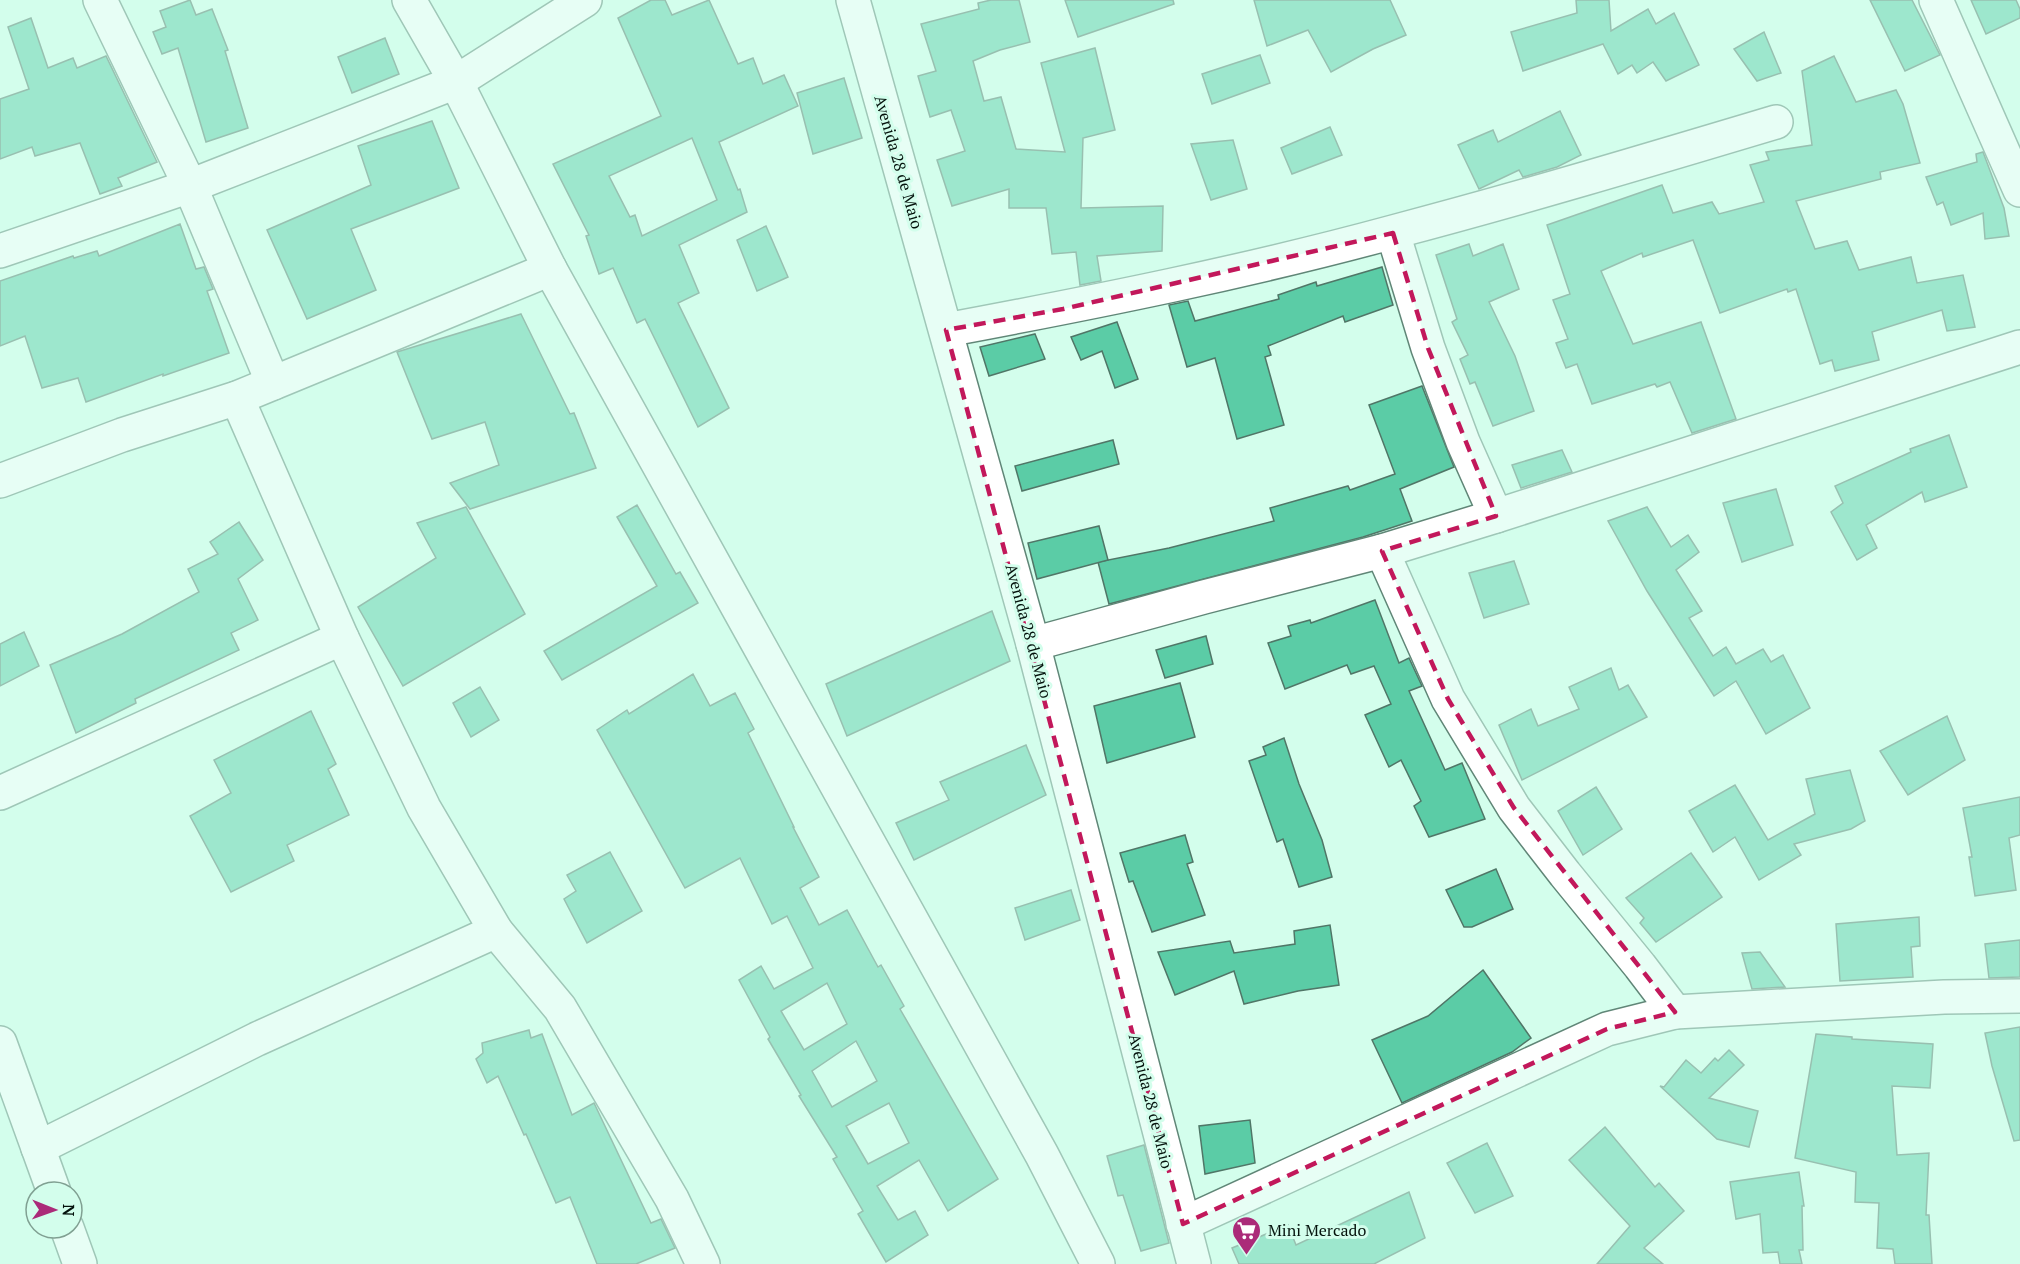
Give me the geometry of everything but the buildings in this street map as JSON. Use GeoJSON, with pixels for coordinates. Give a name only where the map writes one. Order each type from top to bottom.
{"type":"FeatureCollection","features":[{"type":"Feature","properties":{"kind":"street"},"geometry":{"type":"LineString","coordinates":[[100,0],[190,186],[273,383]]}},
{"type":"Feature","properties":{"kind":"street"},"geometry":{"type":"LineString","coordinates":[[410,0],[456,82],[550,269],[1036,1144],[1098,1264]]}},
{"type":"Feature","properties":{"kind":"street"},"geometry":{"type":"LineString","coordinates":[[0,251],[190,186],[456,82],[585,0]]}},
{"type":"Feature","properties":{"kind":"street","name":"Avenida 28 de Maio"},"geometry":{"type":"LineString","coordinates":[[853,0],[1033,644],[1194,1264]]}},
{"type":"Feature","properties":{"kind":"street"},"geometry":{"type":"LineString","coordinates":[[1936,0],[2020,190]]}},
{"type":"Feature","properties":{"kind":"street"},"geometry":{"type":"LineString","coordinates":[[946,330],[1063,309],[1305,255],[1581,180],[1776,122]]}},
{"type":"Feature","properties":{"kind":"street"},"geometry":{"type":"LineString","coordinates":[[1392,233],[1428,348],[1463,442],[1496,516]]}},
{"type":"Feature","properties":{"kind":"street"},"geometry":{"type":"LineString","coordinates":[[0,481],[122,435],[237,398],[550,269]]}},
{"type":"Feature","properties":{"kind":"street"},"geometry":{"type":"LineString","coordinates":[[1033,644],[1382,551],[2020,347]]}},
{"type":"Feature","properties":{"kind":"street"},"geometry":{"type":"LineString","coordinates":[[237,398],[342,638],[424,808],[496,931],[560,1008],[672,1199],[703,1264]]}},
{"type":"Feature","properties":{"kind":"street"},"geometry":{"type":"LineString","coordinates":[[1382,551],[1448,699],[1514,808],[1675,1012]]}},
{"type":"Feature","properties":{"kind":"street"},"geometry":{"type":"LineString","coordinates":[[0,793],[342,638]]}},
{"type":"Feature","properties":{"kind":"street"},"geometry":{"type":"LineString","coordinates":[[38,1148],[257,1039],[496,931]]}},
{"type":"Feature","properties":{"kind":"street"},"geometry":{"type":"LineString","coordinates":[[1183,1224],[1607,1029],[1675,1012],[1944,997],[2020,996]]}},
{"type":"Feature","properties":{"kind":"street"},"geometry":{"type":"LineString","coordinates":[[0,1043],[50,1180]]}},
{"type":"Feature","properties":{"kind":"street"},"geometry":{"type":"LineString","coordinates":[[71,1240],[80,1264]]}},
{"type":"Feature","properties":{"kind":"highlighted area"},"geometry":{"type":"Polygon","coordinates":[[[1393,233],[1428,348],[1496,516],[1382,551],[1448,699],[1514,808],[1675,1012],[1607,1029],[1183,1224],[946,330],[1063,309],[1393,233]]]}},
{"type":"Feature","properties":{"kind":"place","name":"Mini Mercado"},"geometry":{"type":"Point","coordinates":[1247,1256]}}]}
